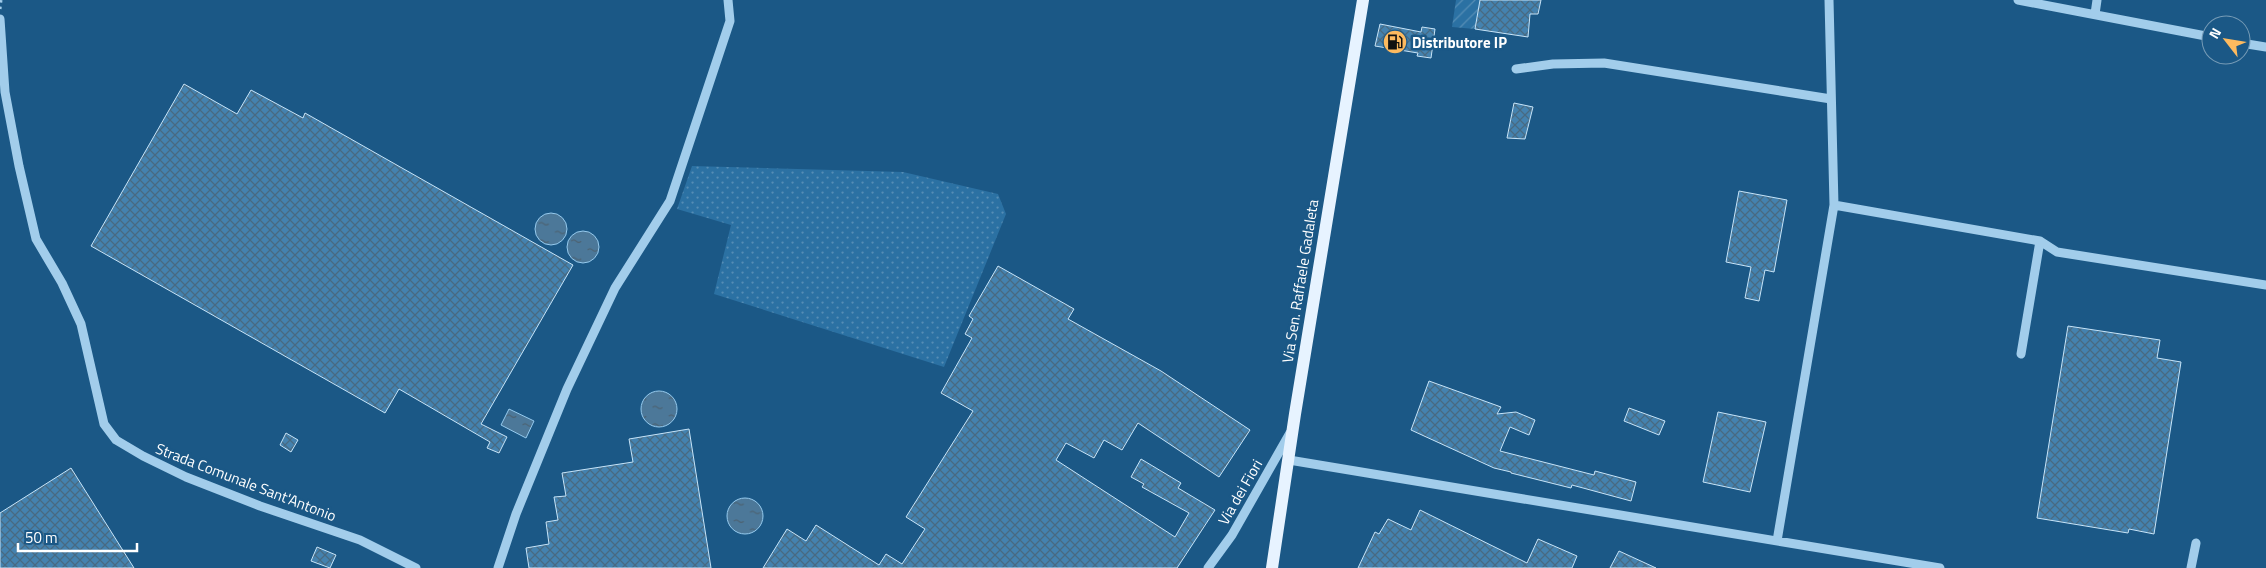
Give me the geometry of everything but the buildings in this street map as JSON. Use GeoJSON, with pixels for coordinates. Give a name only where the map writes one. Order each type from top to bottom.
{"type":"FeatureCollection","features":[{"type":"Feature","properties":{"kind":"main road","name":"Via Sen. Raffaele Gadaleta"},"geometry":{"type":"LineString","coordinates":[[1272,568],[1363,0]]}},
{"type":"Feature","properties":{"kind":"street"},"geometry":{"type":"LineString","coordinates":[[498,568],[516,514],[567,389],[615,288],[670,201],[730,21],[728,0]]}},
{"type":"Feature","properties":{"kind":"street"},"geometry":{"type":"LineString","coordinates":[[1777,541],[1834,205],[1829,0]]}},
{"type":"Feature","properties":{"kind":"street"},"geometry":{"type":"LineString","coordinates":[[2018,0],[2201,35]]}},
{"type":"Feature","properties":{"kind":"street"},"geometry":{"type":"LineString","coordinates":[[2095,14],[2097,0]]}},
{"type":"Feature","properties":{"kind":"street","name":"Strada Comunale Sant'Antonio"},"geometry":{"type":"LineString","coordinates":[[0,19],[5,92],[19,166],[36,239],[62,283],[81,324],[104,424],[116,440],[143,456],[186,477],[260,506],[360,540],[416,568]]}},
{"type":"Feature","properties":{"kind":"street"},"geometry":{"type":"LineString","coordinates":[[2251,44],[2266,48]]}},
{"type":"Feature","properties":{"kind":"street"},"geometry":{"type":"LineString","coordinates":[[1516,69],[1553,64],[1604,63],[1831,99]]}},
{"type":"Feature","properties":{"kind":"street"},"geometry":{"type":"LineString","coordinates":[[1834,205],[2040,242],[2057,252],[2266,285]]}},
{"type":"Feature","properties":{"kind":"street"},"geometry":{"type":"LineString","coordinates":[[2021,354],[2040,242]]}},
{"type":"Feature","properties":{"kind":"street","name":"Via dei Fiori"},"geometry":{"type":"LineString","coordinates":[[1208,568],[1232,535],[1293,428]]}},
{"type":"Feature","properties":{"kind":"street"},"geometry":{"type":"LineString","coordinates":[[1289,460],[1940,568]]}},
{"type":"Feature","properties":{"kind":"street"},"geometry":{"type":"LineString","coordinates":[[2191,568],[2196,544]]}},
{"type":"Feature","properties":{"kind":"shaded area"},"geometry":{"type":"Polygon","coordinates":[[[1456,0],[1480,0],[1475,29],[1452,27],[1456,0]]]}},
{"type":"Feature","properties":{"kind":"shaded area"},"geometry":{"type":"Polygon","coordinates":[[[692,166],[903,172],[998,194],[1006,214],[944,367],[714,294],[731,225],[677,209],[692,166]]]}},
{"type":"Feature","properties":{"kind":"water"},"geometry":{"type":"Polygon","coordinates":[[[551,213],[563,217],[567,229],[563,241],[551,245],[539,241],[535,229],[539,217],[551,213]]]}},
{"type":"Feature","properties":{"kind":"water"},"geometry":{"type":"Polygon","coordinates":[[[583,231],[589,232],[594,236],[598,241],[598,253],[594,258],[589,262],[583,263],[577,262],[572,258],[568,253],[567,247],[568,241],[572,236],[577,232],[583,231]]]}},
{"type":"Feature","properties":{"kind":"water"},"geometry":{"type":"Polygon","coordinates":[[[659,391],[666,392],[672,396],[676,402],[676,416],[672,422],[666,426],[659,427],[652,426],[646,422],[642,416],[641,409],[642,402],[646,396],[652,392],[659,391]]]}},
{"type":"Feature","properties":{"kind":"water"},"geometry":{"type":"Polygon","coordinates":[[[509,409],[534,421],[526,438],[501,425],[509,409]]]}},
{"type":"Feature","properties":{"kind":"water"},"geometry":{"type":"Polygon","coordinates":[[[745,498],[757,504],[763,516],[757,528],[745,534],[733,528],[727,516],[733,504],[745,498]]]}},
{"type":"Feature","properties":{"kind":"place","name":"Distributore IP"},"geometry":{"type":"Point","coordinates":[1395,42]}}]}
